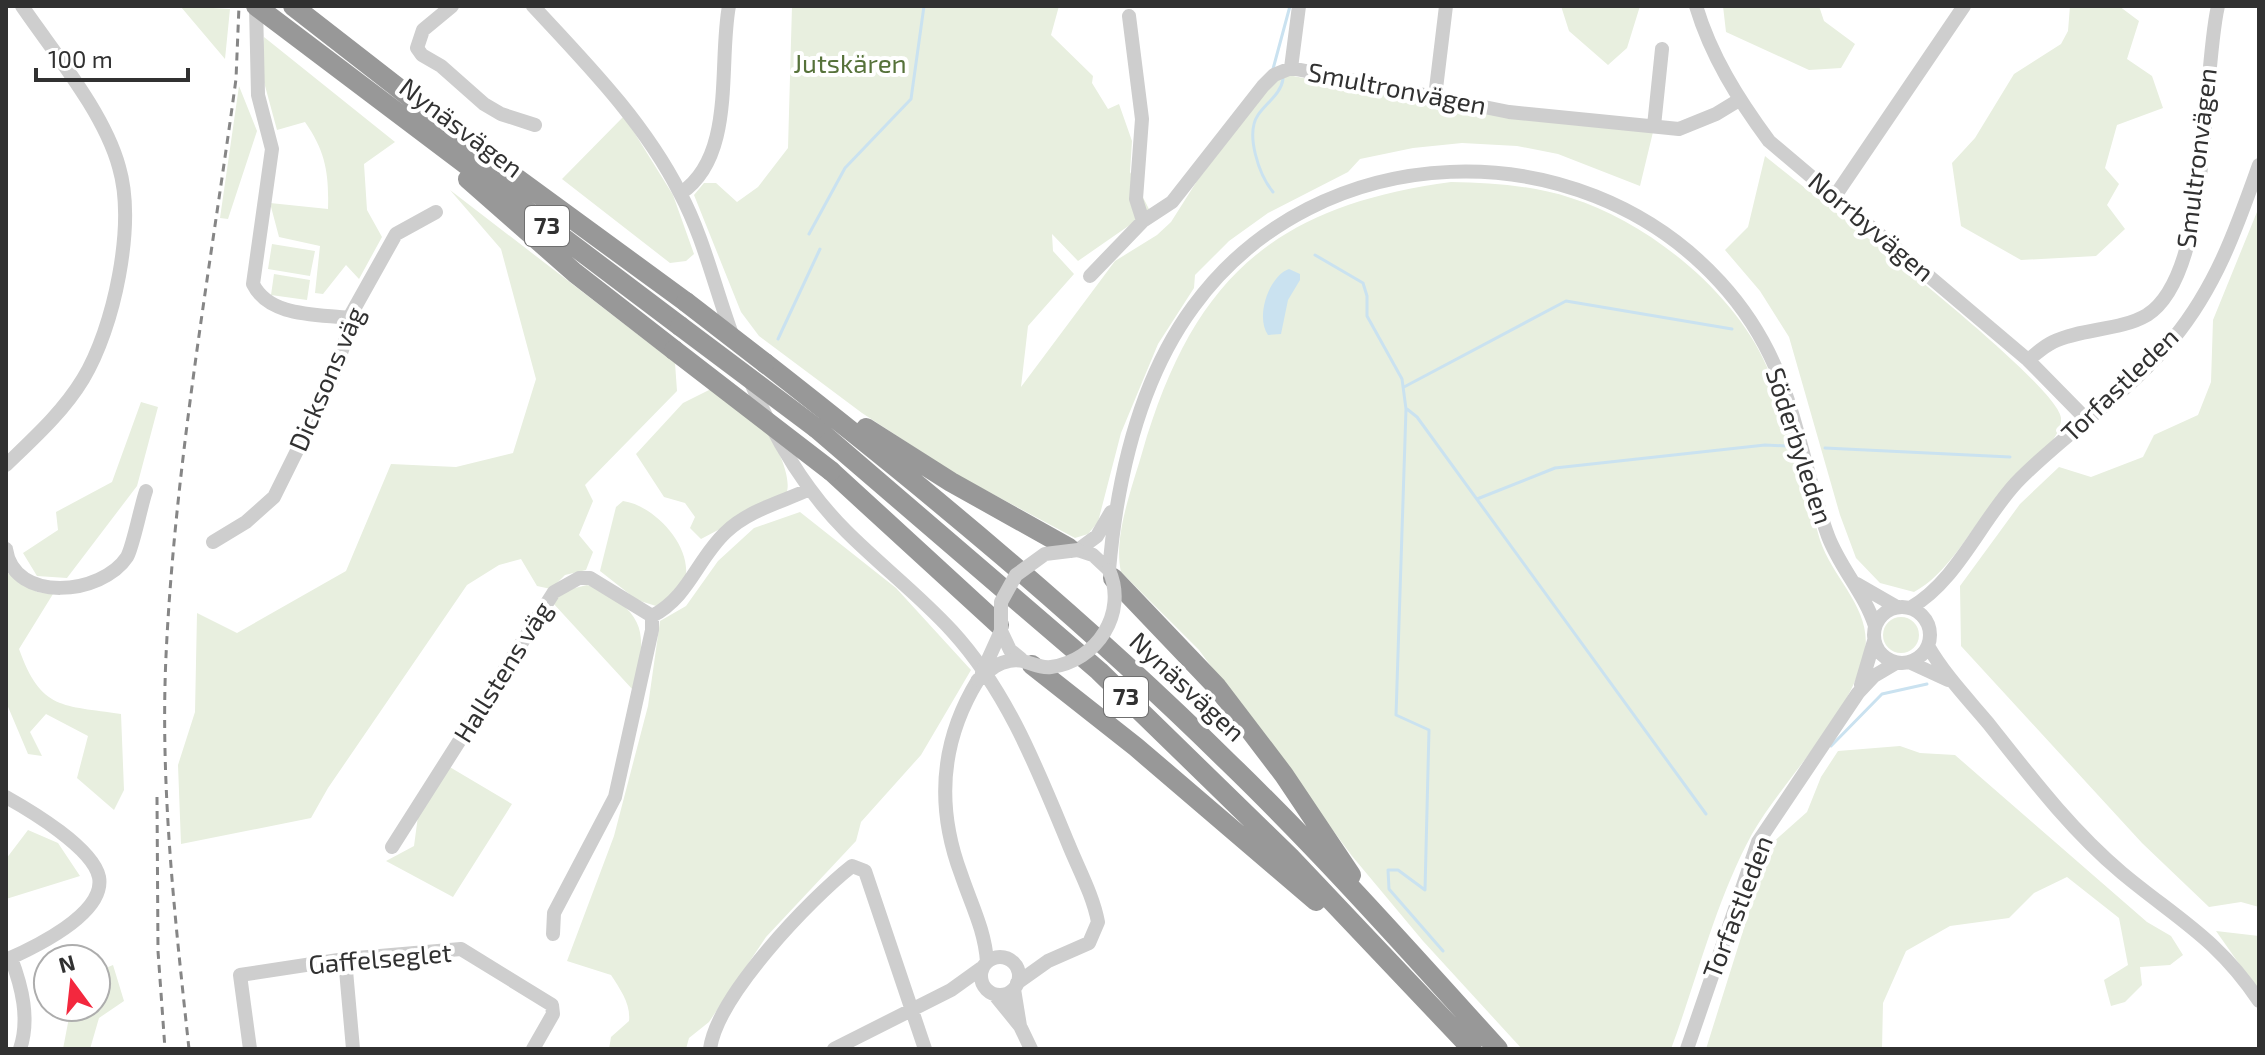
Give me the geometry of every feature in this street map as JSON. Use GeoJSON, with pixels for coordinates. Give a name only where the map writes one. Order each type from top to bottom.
{"type":"FeatureCollection","features":[{"type":"Feature","properties":{"kind":"highway","name":"Nynäsvägen"},"geometry":{"type":"LineString","coordinates":[[256,6],[816,428],[1099,671],[1290,857],[1472,1049]]}},
{"type":"Feature","properties":{"kind":"highway","name":"Nynäsvägen"},"geometry":{"type":"LineString","coordinates":[[293,6],[478,150],[814,398],[1115,654],[1230,763],[1379,918],[1498,1049]]}},
{"type":"Feature","properties":{"kind":"highway"},"geometry":{"type":"LineString","coordinates":[[414,125],[498,207],[674,350],[831,471],[979,602],[1000,628]]}},
{"type":"Feature","properties":{"kind":"highway"},"geometry":{"type":"LineString","coordinates":[[814,398],[927,468],[1074,549]]}},
{"type":"Feature","properties":{"kind":"highway"},"geometry":{"type":"LineString","coordinates":[[1111,574],[1217,687],[1284,775],[1379,918]]}},
{"type":"Feature","properties":{"kind":"highway"},"geometry":{"type":"LineString","coordinates":[[1026,662],[1136,747],[1415,988]]}},
{"type":"Feature","properties":{"kind":"street"},"geometry":{"type":"LineString","coordinates":[[6,465],[64,408],[85,377],[115,291],[123,234],[124,195],[111,145],[22,6]]}},
{"type":"Feature","properties":{"kind":"street"},"geometry":{"type":"LineString","coordinates":[[256,6],[258,95],[272,149],[253,284],[258,294],[272,305],[349,318]]}},
{"type":"Feature","properties":{"kind":"street"},"geometry":{"type":"LineString","coordinates":[[452,6],[423,30],[417,48],[422,55],[441,66],[501,114],[535,125]]}},
{"type":"Feature","properties":{"kind":"street"},"geometry":{"type":"LineString","coordinates":[[533,6],[645,134],[681,193],[763,412],[810,489],[846,531],[955,634],[997,692],[1020,731],[1098,922],[1089,943],[1048,961],[1016,986],[992,992],[951,990]]}},
{"type":"Feature","properties":{"kind":"street"},"geometry":{"type":"LineString","coordinates":[[681,193],[708,162],[721,124],[723,38],[729,6]]}},
{"type":"Feature","properties":{"kind":"street"},"geometry":{"type":"LineString","coordinates":[[1291,68],[1299,6]]}},
{"type":"Feature","properties":{"kind":"street"},"geometry":{"type":"LineString","coordinates":[[1435,97],[1446,6]]}},
{"type":"Feature","properties":{"kind":"street","name":"Norrbyvägen"},"geometry":{"type":"LineString","coordinates":[[1696,6],[1705,36],[1739,100],[1769,141],[2028,360],[2086,419]]}},
{"type":"Feature","properties":{"kind":"street"},"geometry":{"type":"LineString","coordinates":[[1835,196],[1964,6]]}},
{"type":"Feature","properties":{"kind":"street","name":"Smultronvägen"},"geometry":{"type":"LineString","coordinates":[[2028,360],[2054,341],[2145,316],[2175,282],[2184,260],[2203,154],[2211,35],[2218,6]]}},
{"type":"Feature","properties":{"kind":"street"},"geometry":{"type":"LineString","coordinates":[[1129,16],[1142,119],[1136,199],[1143,221]]}},
{"type":"Feature","properties":{"kind":"street"},"geometry":{"type":"LineString","coordinates":[[1654,126],[1662,49]]}},
{"type":"Feature","properties":{"kind":"street","name":"Smultronvägen"},"geometry":{"type":"LineString","coordinates":[[1090,276],[1143,221],[1172,202],[1263,86],[1274,75],[1291,68],[1509,112],[1679,129],[1716,114],[1739,100]]}},
{"type":"Feature","properties":{"kind":"street","name":"Torfastleden"},"geometry":{"type":"LineString","coordinates":[[1926,621],[1942,582],[2015,485],[2173,339],[2200,302],[2231,245],[2259,165]]}},
{"type":"Feature","properties":{"kind":"street","name":"Söderbyleden"},"geometry":{"type":"LineString","coordinates":[[1111,574],[1115,506],[1155,373],[1192,308],[1237,256],[1278,225],[1345,192],[1417,172],[1484,170],[1535,177],[1594,195],[1643,220],[1702,264],[1739,305],[1764,344],[1785,387],[1827,534],[1874,634]]}},
{"type":"Feature","properties":{"kind":"street","name":"Dicksons väg"},"geometry":{"type":"LineString","coordinates":[[213,542],[246,522],[274,497],[332,380],[350,326],[349,318],[396,234],[436,212]]}},
{"type":"Feature","properties":{"kind":"street"},"geometry":{"type":"LineString","coordinates":[[553,934],[554,913],[615,797],[652,630],[652,616],[675,602],[714,544],[741,520],[810,489]]}},
{"type":"Feature","properties":{"kind":"street"},"geometry":{"type":"LineString","coordinates":[[6,549],[18,573],[41,587],[63,588],[96,582],[127,557],[146,491]]}},
{"type":"Feature","properties":{"kind":"street","name":"Söderbyleden"},"geometry":{"type":"LineString","coordinates":[[1074,549],[1097,536],[1115,506]]}},
{"type":"Feature","properties":{"kind":"street"},"geometry":{"type":"LineString","coordinates":[[978,680],[1001,663],[1060,665],[1091,650],[1112,617],[1116,598],[1111,574],[1093,555],[1074,549],[1045,554],[1016,575],[1001,602],[1000,628],[952,734],[944,798],[949,837],[981,924],[985,965],[982,980],[1020,1026],[1031,1049]]}},
{"type":"Feature","properties":{"kind":"street","name":"Söderbyleden"},"geometry":{"type":"LineString","coordinates":[[1848,576],[1868,593],[1903,607]]}},
{"type":"Feature","properties":{"kind":"street","name":"Hallstens väg"},"geometry":{"type":"LineString","coordinates":[[392,847],[554,592],[579,578],[590,578],[652,616]]}},
{"type":"Feature","properties":{"kind":"street","name":"Torfastleden"},"geometry":{"type":"LineString","coordinates":[[1903,607],[1942,582]]}},
{"type":"Feature","properties":{"kind":"street"},"geometry":{"type":"LineString","coordinates":[[1955,684],[1884,657],[1874,634],[1883,614],[1903,607],[1926,621],[1928,646],[1955,684],[2076,831],[2124,875],[2194,927],[2223,954],[2259,1001]]}},
{"type":"Feature","properties":{"kind":"street"},"geometry":{"type":"LineString","coordinates":[[1000,628],[1010,650],[1026,662]]}},
{"type":"Feature","properties":{"kind":"street","name":"Torfastleden"},"geometry":{"type":"LineString","coordinates":[[1858,693],[1874,634]]}},
{"type":"Feature","properties":{"kind":"street"},"geometry":{"type":"LineString","coordinates":[[1902,663],[1928,646]]}},
{"type":"Feature","properties":{"kind":"street","name":"Torfastleden"},"geometry":{"type":"LineString","coordinates":[[1687,1049],[1758,842],[1858,693],[1874,676],[1902,663]]}},
{"type":"Feature","properties":{"kind":"street"},"geometry":{"type":"LineString","coordinates":[[6,797],[54,825],[92,864],[98,874],[99,888],[74,923],[8,959],[23,1001],[26,1032],[20,1049]]}},
{"type":"Feature","properties":{"kind":"street"},"geometry":{"type":"LineString","coordinates":[[710,1049],[725,1010],[768,950],[852,866],[865,871],[925,1049]]}},
{"type":"Feature","properties":{"kind":"street"},"geometry":{"type":"LineString","coordinates":[[981,924],[1018,970],[1016,986],[1020,1026]]}},
{"type":"Feature","properties":{"kind":"street","name":"Gaffelseglet"},"geometry":{"type":"LineString","coordinates":[[250,1049],[240,975],[345,959],[461,949],[552,1005],[553,1014],[533,1049]]}},
{"type":"Feature","properties":{"kind":"street"},"geometry":{"type":"LineString","coordinates":[[834,1049],[951,990],[994,958],[1048,961]]}},
{"type":"Feature","properties":{"kind":"street"},"geometry":{"type":"LineString","coordinates":[[345,959],[353,1049]]}},
{"type":"Feature","properties":{"kind":"green space","name":"Jutskären"},"geometry":{"type":"Polygon","coordinates":[[[792,6],[1059,6],[1051,35],[1093,76],[1092,83],[1108,109],[1119,104],[1132,141],[1130,172],[1150,211],[1078,261],[1052,234],[1053,251],[1074,274],[1028,326],[1021,387],[1115,261],[1157,235],[1171,222],[1197,181],[1275,79],[1288,75],[1477,112],[1653,132],[1640,186],[1558,154],[1517,146],[1462,143],[1413,148],[1360,159],[1348,172],[1268,213],[1229,241],[1195,275],[1194,288],[1158,344],[1121,433],[1098,522],[1088,534],[1075,538],[957,475],[862,413],[759,336],[741,312],[694,195],[704,183],[716,183],[737,202],[758,187],[788,148],[792,6]]]}},
{"type":"Feature","properties":{"kind":"green space"},"geometry":{"type":"Polygon","coordinates":[[[1561,6],[1640,6],[1627,48],[1608,65],[1569,31],[1561,6]]]}},
{"type":"Feature","properties":{"kind":"green space"},"geometry":{"type":"Polygon","coordinates":[[[1723,6],[1819,6],[1824,21],[1855,44],[1841,68],[1809,70],[1726,32],[1723,6]]]}},
{"type":"Feature","properties":{"kind":"green space"},"geometry":{"type":"Polygon","coordinates":[[[2070,6],[2119,6],[2139,21],[2127,59],[2152,76],[2163,108],[2117,125],[2105,168],[2119,184],[2107,205],[2125,229],[2096,256],[2021,260],[1961,226],[1952,163],[1975,138],[2014,74],[2061,44],[2068,31],[2070,6]]]}},
{"type":"Feature","properties":{"kind":"green space"},"geometry":{"type":"Polygon","coordinates":[[[181,7],[230,9],[225,59],[181,7]]]}},
{"type":"Feature","properties":{"kind":"green space"},"geometry":{"type":"Polygon","coordinates":[[[264,37],[395,142],[364,164],[367,210],[382,237],[359,279],[346,265],[323,294],[315,293],[320,246],[279,237],[270,203],[328,209],[328,185],[322,153],[305,122],[277,130],[261,71],[264,37]]]}},
{"type":"Feature","properties":{"kind":"green space"},"geometry":{"type":"Polygon","coordinates":[[[239,86],[257,131],[228,219],[220,218],[239,86]]]}},
{"type":"Feature","properties":{"kind":"green space"},"geometry":{"type":"Polygon","coordinates":[[[624,116],[673,195],[694,254],[686,261],[670,263],[562,179],[624,116]]]}},
{"type":"Feature","properties":{"kind":"green space"},"geometry":{"type":"Polygon","coordinates":[[[1765,156],[1977,329],[2049,398],[2061,418],[2054,439],[2045,450],[1994,502],[1948,563],[1914,592],[1880,583],[1856,558],[1840,515],[1789,337],[1760,291],[1725,250],[1748,227],[1765,156]]]}},
{"type":"Feature","properties":{"kind":"green space"},"geometry":{"type":"Polygon","coordinates":[[[1451,182],[1527,187],[1600,209],[1658,242],[1711,287],[1753,339],[1767,367],[1790,431],[1820,540],[1864,625],[1864,656],[1844,702],[1766,813],[1739,859],[1717,913],[1671,1049],[1522,1049],[1423,941],[1352,856],[1199,650],[1121,572],[1119,558],[1125,512],[1162,393],[1186,341],[1215,298],[1248,262],[1288,233],[1334,210],[1388,193],[1451,182]]]}},
{"type":"Feature","properties":{"kind":"green space"},"geometry":{"type":"Polygon","coordinates":[[[450,190],[675,363],[677,391],[585,485],[593,501],[579,535],[593,552],[586,570],[565,575],[551,589],[537,586],[521,559],[499,565],[467,585],[328,788],[311,818],[181,844],[178,765],[195,712],[197,613],[237,633],[346,571],[391,464],[456,467],[513,453],[536,379],[501,249],[450,190]]]}},
{"type":"Feature","properties":{"kind":"green space"},"geometry":{"type":"Polygon","coordinates":[[[2259,207],[2259,907],[2241,902],[2209,907],[2142,843],[1961,646],[1960,586],[2020,504],[2059,467],[2091,477],[2143,457],[2154,435],[2198,415],[2211,382],[2213,320],[2259,207]]]}},
{"type":"Feature","properties":{"kind":"green space"},"geometry":{"type":"Polygon","coordinates":[[[272,244],[315,251],[310,276],[268,269],[272,244]]]}},
{"type":"Feature","properties":{"kind":"green space"},"geometry":{"type":"Polygon","coordinates":[[[274,274],[310,280],[307,300],[271,295],[274,274]]]}},
{"type":"Feature","properties":{"kind":"green space"},"geometry":{"type":"Polygon","coordinates":[[[713,388],[764,428],[780,456],[788,487],[786,494],[701,539],[690,528],[695,517],[685,503],[664,497],[636,454],[683,403],[713,388]]]}},
{"type":"Feature","properties":{"kind":"green space"},"geometry":{"type":"Polygon","coordinates":[[[141,402],[158,407],[137,486],[67,578],[37,576],[23,553],[58,530],[56,512],[112,482],[141,402]]]}},
{"type":"Feature","properties":{"kind":"green space"},"geometry":{"type":"Polygon","coordinates":[[[623,501],[657,518],[682,550],[685,579],[675,593],[656,606],[637,600],[600,571],[616,507],[623,501]]]}},
{"type":"Feature","properties":{"kind":"green space"},"geometry":{"type":"Polygon","coordinates":[[[800,512],[896,588],[971,670],[921,755],[861,822],[856,841],[766,937],[709,1022],[689,1038],[686,1049],[609,1049],[611,1037],[629,1021],[624,997],[611,975],[567,961],[614,836],[648,706],[660,621],[686,606],[718,561],[754,528],[800,512]]]}},
{"type":"Feature","properties":{"kind":"green space"},"geometry":{"type":"Polygon","coordinates":[[[10,572],[37,592],[53,594],[19,649],[36,684],[56,701],[69,706],[121,714],[124,790],[114,810],[77,778],[88,736],[46,714],[30,732],[42,756],[28,754],[6,702],[6,576],[10,572]]]}},
{"type":"Feature","properties":{"kind":"green space"},"geometry":{"type":"Polygon","coordinates":[[[587,585],[620,603],[637,622],[641,643],[633,690],[552,602],[563,591],[587,585]]]}},
{"type":"Feature","properties":{"kind":"green space"},"geometry":{"type":"Polygon","coordinates":[[[1901,617],[1914,622],[1919,635],[1914,648],[1901,653],[1888,648],[1883,635],[1888,622],[1901,617]]]}},
{"type":"Feature","properties":{"kind":"green space"},"geometry":{"type":"Polygon","coordinates":[[[1900,746],[1920,753],[1955,755],[2147,922],[2171,936],[2183,955],[2170,965],[2140,967],[2142,985],[2125,1002],[2111,1006],[2104,980],[2128,965],[2119,918],[2067,877],[2034,893],[2009,918],[1950,926],[1906,951],[1883,1003],[1882,1049],[1706,1049],[1770,845],[1807,812],[1821,777],[1838,751],[1900,746]]]}},
{"type":"Feature","properties":{"kind":"green space"},"geometry":{"type":"Polygon","coordinates":[[[448,766],[512,804],[453,897],[386,861],[414,846],[418,816],[448,766]]]}},
{"type":"Feature","properties":{"kind":"green space"},"geometry":{"type":"Polygon","coordinates":[[[28,830],[58,843],[80,876],[6,899],[6,859],[28,830]]]}},
{"type":"Feature","properties":{"kind":"green space"},"geometry":{"type":"Polygon","coordinates":[[[2216,931],[2259,936],[2259,992],[2216,931]]]}},
{"type":"Feature","properties":{"kind":"green space"},"geometry":{"type":"Polygon","coordinates":[[[112,965],[124,1001],[112,1009],[112,965]]]}},
{"type":"Feature","properties":{"kind":"green space"},"geometry":{"type":"Polygon","coordinates":[[[68,1023],[98,1023],[90,1049],[63,1049],[68,1023]]]}},
{"type":"Feature","properties":{"kind":"water"},"geometry":{"type":"Polygon","coordinates":[[[1289,269],[1300,274],[1300,280],[1288,300],[1281,334],[1268,335],[1263,318],[1266,298],[1275,280],[1289,269]]]}},
{"type":"Feature","properties":{"kind":"waterway"},"geometry":{"type":"LineString","coordinates":[[809,234],[845,168],[911,99],[924,6]]}},
{"type":"Feature","properties":{"kind":"waterway"},"geometry":{"type":"LineString","coordinates":[[1273,69],[1290,6]]}},
{"type":"Feature","properties":{"kind":"waterway"},"geometry":{"type":"LineString","coordinates":[[1273,192],[1255,154],[1253,133],[1258,115],[1276,94],[1283,79]]}},
{"type":"Feature","properties":{"kind":"waterway"},"geometry":{"type":"LineString","coordinates":[[778,339],[820,249]]}},
{"type":"Feature","properties":{"kind":"waterway"},"geometry":{"type":"LineString","coordinates":[[1315,255],[1363,283],[1367,296],[1367,316],[1402,379],[1406,409],[1396,715],[1429,730],[1425,890],[1398,870],[1388,870],[1389,889],[1443,951]]}},
{"type":"Feature","properties":{"kind":"waterway"},"geometry":{"type":"LineString","coordinates":[[1404,387],[1566,301],[1732,329]]}},
{"type":"Feature","properties":{"kind":"waterway"},"geometry":{"type":"LineString","coordinates":[[1407,409],[1417,417],[1706,814]]}},
{"type":"Feature","properties":{"kind":"waterway"},"geometry":{"type":"LineString","coordinates":[[1477,499],[1555,468],[1765,445],[1786,446]]}},
{"type":"Feature","properties":{"kind":"waterway"},"geometry":{"type":"LineString","coordinates":[[1825,448],[2010,457]]}},
{"type":"Feature","properties":{"kind":"waterway"},"geometry":{"type":"LineString","coordinates":[[1831,746],[1882,694],[1927,684]]}},
{"type":"Feature","properties":{"kind":"railway"},"geometry":{"type":"LineString","coordinates":[[189,1049],[167,804],[166,656],[185,439],[236,79],[239,6]]}},
{"type":"Feature","properties":{"kind":"railway"},"geometry":{"type":"LineString","coordinates":[[157,797],[158,951],[165,1049]]}}]}
